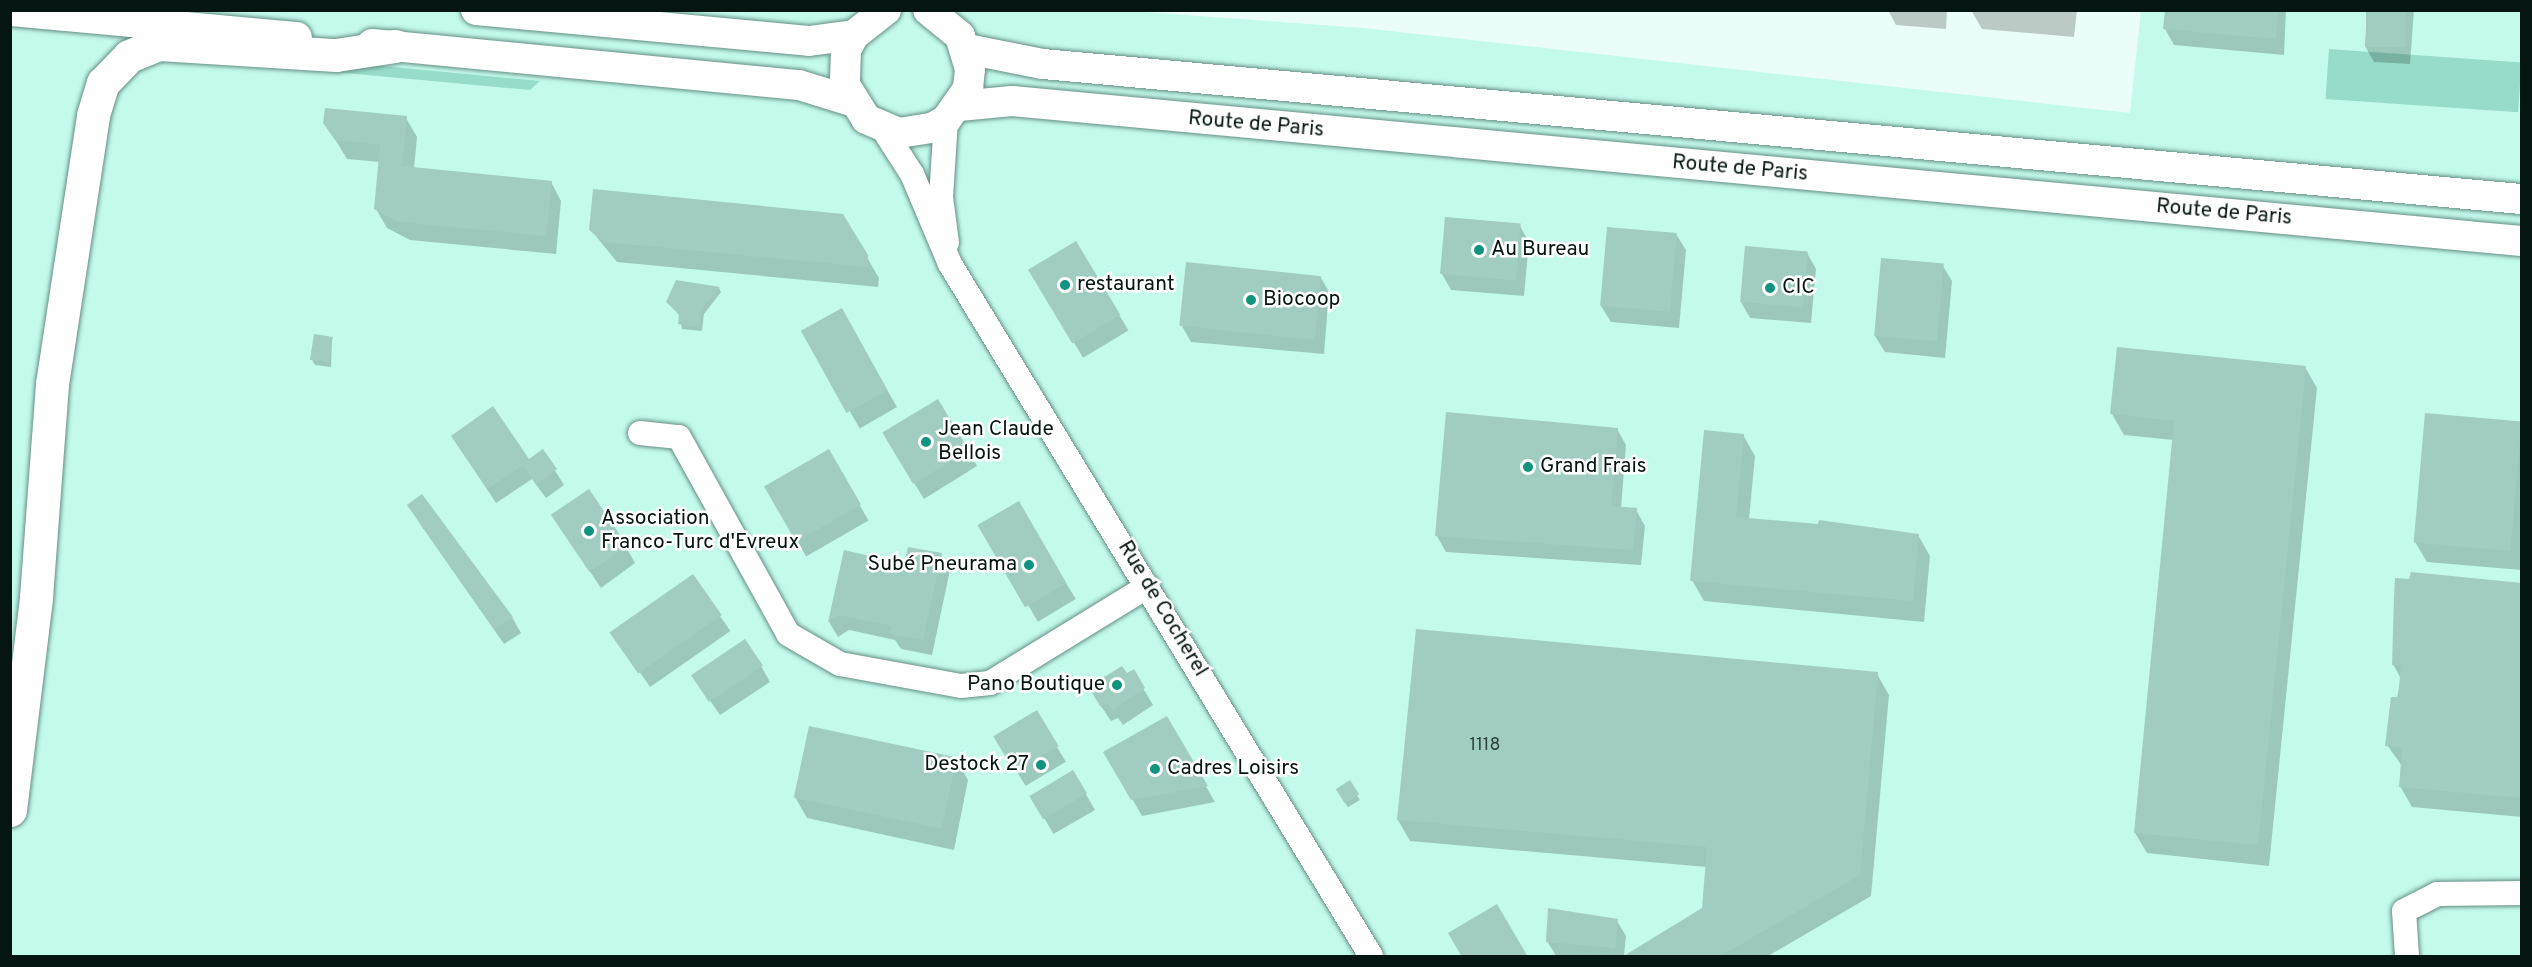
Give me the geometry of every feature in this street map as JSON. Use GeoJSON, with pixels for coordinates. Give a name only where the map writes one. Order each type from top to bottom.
{"type":"FeatureCollection","features":[{"type":"Feature","properties":{"kind":"highway"},"geometry":{"type":"LineString","coordinates":[[10,810],[36,597],[52,384],[93,116],[103,83],[129,56],[159,44],[336,55],[395,46]]}},
{"type":"Feature","properties":{"kind":"main road"},"geometry":{"type":"LineString","coordinates":[[10,10],[799,85],[851,101],[883,129]]}},
{"type":"Feature","properties":{"kind":"main road"},"geometry":{"type":"LineString","coordinates":[[476,10],[809,41],[854,35]]}},
{"type":"Feature","properties":{"kind":"main road"},"geometry":{"type":"LineString","coordinates":[[851,101],[843,68],[854,35],[882,11]]}},
{"type":"Feature","properties":{"kind":"main road"},"geometry":{"type":"LineString","coordinates":[[934,12],[967,49],[969,78],[953,113]]}},
{"type":"Feature","properties":{"kind":"main road","name":"Route de Paris"},"geometry":{"type":"LineString","coordinates":[[967,49],[1042,63],[2522,199]]}},
{"type":"Feature","properties":{"kind":"main road","name":"Route de Paris"},"geometry":{"type":"LineString","coordinates":[[883,129],[916,133],[953,113],[1012,101],[2522,241]]}},
{"type":"Feature","properties":{"kind":"main road"},"geometry":{"type":"LineString","coordinates":[[2385,228],[2522,231]]}},
{"type":"Feature","properties":{"kind":"street","name":"Rue de Cocherel"},"geometry":{"type":"LineString","coordinates":[[950,264],[941,196],[953,113]]}},
{"type":"Feature","properties":{"kind":"street","name":"Rue de Cocherel"},"geometry":{"type":"LineString","coordinates":[[883,129],[912,174],[950,264],[1148,586],[1371,957]]}},
{"type":"Feature","properties":{"kind":"street"},"geometry":{"type":"LineString","coordinates":[[640,433],[679,437],[788,633],[840,664],[961,686],[990,683],[1148,586]]}},
{"type":"Feature","properties":{"kind":"street"},"geometry":{"type":"LineString","coordinates":[[2407,957],[2404,911],[2436,894],[2522,892]]}},
{"type":"Feature","properties":{"kind":"shaded area"},"geometry":{"type":"Polygon","coordinates":[[[10,11],[1130,11],[1363,28],[2130,113],[2141,11],[2521,11],[2521,956],[11,956],[10,11]]]}},
{"type":"Feature","properties":{"kind":"shaded area"},"geometry":{"type":"Polygon","coordinates":[[[2329,49],[2522,62],[2518,112],[2326,99],[2329,49]]]}},
{"type":"Feature","properties":{"kind":"shaded area"},"geometry":{"type":"Polygon","coordinates":[[[309,59],[540,81],[530,90],[324,71],[309,59]]]}},
{"type":"Feature","properties":{"kind":"building"},"geometry":{"type":"Polygon","coordinates":[[[2165,10],[2278,10],[2276,39],[2163,29],[2165,10]]]}},
{"type":"Feature","properties":{"kind":"building"},"geometry":{"type":"Polygon","coordinates":[[[2366,10],[2405,10],[2405,47],[2366,47],[2366,10]]]}},
{"type":"Feature","properties":{"kind":"building"},"geometry":{"type":"Polygon","coordinates":[[[325,108],[407,116],[402,166],[552,181],[546,236],[398,222],[374,209],[380,145],[335,140],[323,123],[325,108]]]}},
{"type":"Feature","properties":{"kind":"building"},"geometry":{"type":"Polygon","coordinates":[[[593,189],[843,214],[868,255],[867,267],[604,242],[589,230],[593,189]]]}},
{"type":"Feature","properties":{"kind":"building","name":"Au Bureau"},"geometry":{"type":"Polygon","coordinates":[[[1445,217],[1521,224],[1516,280],[1440,274],[1445,217]]]}},
{"type":"Feature","properties":{"kind":"building"},"geometry":{"type":"Polygon","coordinates":[[[1607,227],[1677,233],[1670,312],[1600,306],[1607,227]]]}},
{"type":"Feature","properties":{"kind":"building"},"geometry":{"type":"Polygon","coordinates":[[[1076,241],[1120,315],[1072,344],[1028,270],[1076,241]]]}},
{"type":"Feature","properties":{"kind":"building"},"geometry":{"type":"Polygon","coordinates":[[[1745,246],[1808,251],[1803,307],[1740,302],[1745,246]]]}},
{"type":"Feature","properties":{"kind":"building"},"geometry":{"type":"Polygon","coordinates":[[[1881,258],[1944,263],[1937,341],[1874,336],[1881,258]]]}},
{"type":"Feature","properties":{"kind":"building","name":"Biocoop"},"geometry":{"type":"Polygon","coordinates":[[[1186,262],[1321,276],[1315,340],[1179,326],[1186,262]]]}},
{"type":"Feature","properties":{"kind":"building"},"geometry":{"type":"Polygon","coordinates":[[[676,280],[720,287],[702,308],[699,327],[678,324],[679,314],[666,302],[676,280]]]}},
{"type":"Feature","properties":{"kind":"building"},"geometry":{"type":"Polygon","coordinates":[[[842,308],[888,390],[846,413],[801,331],[842,308]]]}},
{"type":"Feature","properties":{"kind":"building"},"geometry":{"type":"Polygon","coordinates":[[[314,334],[333,337],[329,363],[310,360],[314,334]]]}},
{"type":"Feature","properties":{"kind":"building"},"geometry":{"type":"Polygon","coordinates":[[[2117,347],[2306,366],[2258,845],[2134,833],[2174,421],[2110,414],[2117,347]]]}},
{"type":"Feature","properties":{"kind":"building","name":"Jean Claude Bellois"},"geometry":{"type":"Polygon","coordinates":[[[938,399],[969,450],[913,484],[882,432],[938,399]]]}},
{"type":"Feature","properties":{"kind":"building"},"geometry":{"type":"Polygon","coordinates":[[[493,406],[529,459],[543,449],[557,469],[536,484],[523,465],[487,489],[451,436],[493,406]]]}},
{"type":"Feature","properties":{"kind":"building","name":"Grand Frais"},"geometry":{"type":"Polygon","coordinates":[[[1446,412],[1618,428],[1611,506],[1637,508],[1633,550],[1435,536],[1446,412]]]}},
{"type":"Feature","properties":{"kind":"building"},"geometry":{"type":"Polygon","coordinates":[[[2425,413],[2522,421],[2510,551],[2414,543],[2425,413]]]}},
{"type":"Feature","properties":{"kind":"building"},"geometry":{"type":"Polygon","coordinates":[[[1704,430],[1744,434],[1736,517],[1818,524],[1819,520],[1919,534],[1913,601],[1690,581],[1704,430]]]}},
{"type":"Feature","properties":{"kind":"building"},"geometry":{"type":"Polygon","coordinates":[[[829,449],[861,504],[796,542],[764,487],[829,449]]]}},
{"type":"Feature","properties":{"kind":"building","name":"Association Franco-Turc d'Evreux"},"geometry":{"type":"Polygon","coordinates":[[[589,489],[628,546],[589,572],[551,515],[589,489]]]}},
{"type":"Feature","properties":{"kind":"building"},"geometry":{"type":"Polygon","coordinates":[[[422,494],[513,617],[494,629],[407,505],[422,494]]]}},
{"type":"Feature","properties":{"kind":"building","name":"Subé Pneurama"},"geometry":{"type":"Polygon","coordinates":[[[1019,501],[1066,583],[1025,607],[977,525],[1019,501]]]}},
{"type":"Feature","properties":{"kind":"building"},"geometry":{"type":"Polygon","coordinates":[[[908,547],[942,553],[923,640],[890,634],[892,626],[839,615],[828,622],[844,550],[904,564],[908,547]]]}},
{"type":"Feature","properties":{"kind":"building"},"geometry":{"type":"Polygon","coordinates":[[[2411,572],[2522,583],[2522,798],[2399,787],[2402,747],[2385,746],[2391,697],[2398,697],[2401,666],[2392,665],[2395,578],[2409,579],[2411,572]]]}},
{"type":"Feature","properties":{"kind":"building"},"geometry":{"type":"Polygon","coordinates":[[[693,574],[722,615],[638,673],[609,633],[693,574]]]}},
{"type":"Feature","properties":{"kind":"building"},"geometry":{"type":"Polygon","coordinates":[[[1416,629],[1878,672],[1860,875],[1719,957],[1622,957],[1702,908],[1707,847],[1397,820],[1416,629]]]}},
{"type":"Feature","properties":{"kind":"building"},"geometry":{"type":"Polygon","coordinates":[[[745,639],[763,666],[709,702],[691,675],[745,639]]]}},
{"type":"Feature","properties":{"kind":"building","name":"Pano Boutique"},"geometry":{"type":"Polygon","coordinates":[[[1122,666],[1127,673],[1134,669],[1145,688],[1112,710],[1107,703],[1101,707],[1088,687],[1122,666]]]}},
{"type":"Feature","properties":{"kind":"building"},"geometry":{"type":"Polygon","coordinates":[[[1037,710],[1059,746],[1015,772],[993,736],[1037,710]]]}},
{"type":"Feature","properties":{"kind":"building","name":"Cadres Loisirs"},"geometry":{"type":"Polygon","coordinates":[[[1167,716],[1208,786],[1131,800],[1103,752],[1167,716]]]}},
{"type":"Feature","properties":{"kind":"building"},"geometry":{"type":"Polygon","coordinates":[[[809,726],[957,757],[942,829],[794,797],[809,726]]]}},
{"type":"Feature","properties":{"kind":"building"},"geometry":{"type":"Polygon","coordinates":[[[1073,770],[1087,793],[1043,819],[1029,796],[1073,770]]]}},
{"type":"Feature","properties":{"kind":"building"},"geometry":{"type":"Polygon","coordinates":[[[1350,780],[1359,794],[1345,804],[1336,789],[1350,780]]]}},
{"type":"Feature","properties":{"kind":"building"},"geometry":{"type":"Polygon","coordinates":[[[1497,904],[1528,957],[1462,957],[1448,933],[1497,904]]]}},
{"type":"Feature","properties":{"kind":"building"},"geometry":{"type":"Polygon","coordinates":[[[1548,908],[1618,919],[1615,948],[1546,942],[1548,908]]]}},
{"type":"Feature","properties":{"kind":"place","name":"Au Bureau"},"geometry":{"type":"Point","coordinates":[1479,250]}},
{"type":"Feature","properties":{"kind":"place","name":"restaurant"},"geometry":{"type":"Point","coordinates":[1065,285]}},
{"type":"Feature","properties":{"kind":"place","name":"CIC"},"geometry":{"type":"Point","coordinates":[1770,288]}},
{"type":"Feature","properties":{"kind":"place","name":"Biocoop"},"geometry":{"type":"Point","coordinates":[1251,300]}},
{"type":"Feature","properties":{"kind":"place","name":"Jean Claude Bellois"},"geometry":{"type":"Point","coordinates":[926,442]}},
{"type":"Feature","properties":{"kind":"place","name":"Grand Frais"},"geometry":{"type":"Point","coordinates":[1528,467]}},
{"type":"Feature","properties":{"kind":"place","name":"Association Franco-Turc d'Evreux"},"geometry":{"type":"Point","coordinates":[589,531]}},
{"type":"Feature","properties":{"kind":"place","name":"Subé Pneurama"},"geometry":{"type":"Point","coordinates":[1029,565]}},
{"type":"Feature","properties":{"kind":"place","name":"Pano Boutique"},"geometry":{"type":"Point","coordinates":[1117,685]}},
{"type":"Feature","properties":{"kind":"place","name":"Destock 27"},"geometry":{"type":"Point","coordinates":[1041,765]}},
{"type":"Feature","properties":{"kind":"place","name":"Cadres Loisirs"},"geometry":{"type":"Point","coordinates":[1155,769]}}]}
